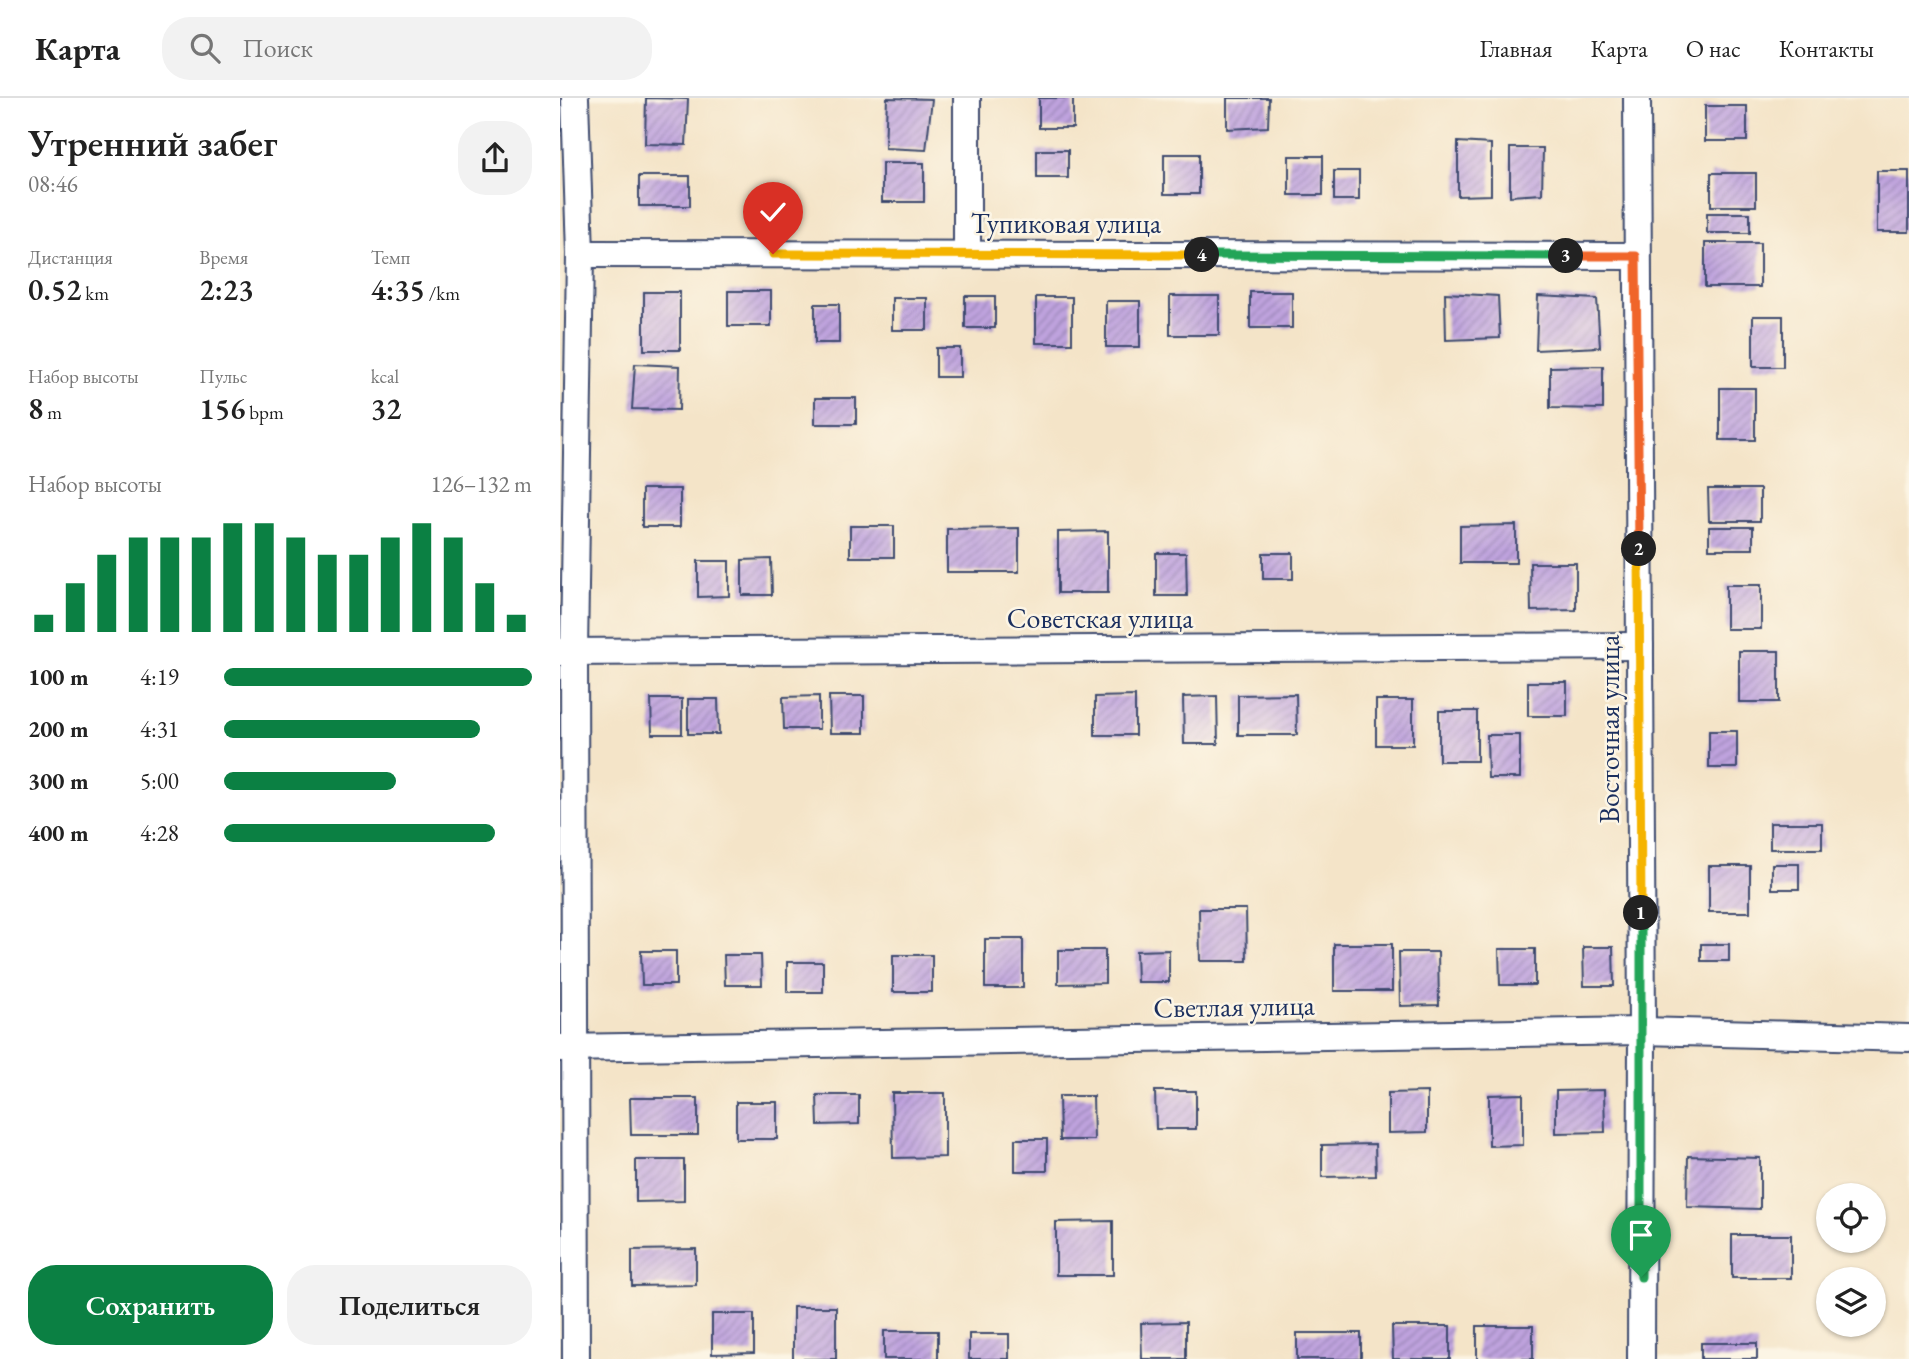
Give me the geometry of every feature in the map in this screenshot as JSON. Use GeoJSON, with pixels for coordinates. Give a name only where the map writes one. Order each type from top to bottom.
{"type":"FeatureCollection","features":[{"type":"Feature","properties":{"kind":"street"},"geometry":{"type":"LineString","coordinates":[[575,98],[580,254],[568,505],[567,652],[568,1048],[576,1359]]}},
{"type":"Feature","properties":{"kind":"street"},"geometry":{"type":"LineString","coordinates":[[967,98],[967,254]]}},
{"type":"Feature","properties":{"kind":"street","name":"Восточная улица"},"geometry":{"type":"LineString","coordinates":[[1637,98],[1641,1359]]}},
{"type":"Feature","properties":{"kind":"street","name":"Тупиковая улица"},"geometry":{"type":"LineString","coordinates":[[580,254],[1636,256]]}},
{"type":"Feature","properties":{"kind":"street","name":"Советская улица"},"geometry":{"type":"LineString","coordinates":[[567,652],[1640,646]]}},
{"type":"Feature","properties":{"kind":"street","name":"Светлая улица"},"geometry":{"type":"LineString","coordinates":[[568,1048],[1642,1031],[1909,1038]]}},
{"type":"Feature","properties":{"kind":"building"},"geometry":{"type":"Polygon","coordinates":[[[646,98],[688,99],[686,145],[645,144],[646,98]]]}},
{"type":"Feature","properties":{"kind":"building"},"geometry":{"type":"Polygon","coordinates":[[[887,98],[932,99],[926,150],[885,148],[887,98]]]}},
{"type":"Feature","properties":{"kind":"building"},"geometry":{"type":"Polygon","coordinates":[[[1039,98],[1073,98],[1073,128],[1039,128],[1039,98]]]}},
{"type":"Feature","properties":{"kind":"building"},"geometry":{"type":"Polygon","coordinates":[[[1227,98],[1269,98],[1268,127],[1227,129],[1227,98]]]}},
{"type":"Feature","properties":{"kind":"building"},"geometry":{"type":"Polygon","coordinates":[[[1705,106],[1747,106],[1747,141],[1705,141],[1705,106]]]}},
{"type":"Feature","properties":{"kind":"building"},"geometry":{"type":"Polygon","coordinates":[[[1458,142],[1491,144],[1491,195],[1458,196],[1458,142]]]}},
{"type":"Feature","properties":{"kind":"building"},"geometry":{"type":"Polygon","coordinates":[[[1510,148],[1543,148],[1542,194],[1510,196],[1510,148]]]}},
{"type":"Feature","properties":{"kind":"building"},"geometry":{"type":"Polygon","coordinates":[[[1037,150],[1068,150],[1068,178],[1037,178],[1037,150]]]}},
{"type":"Feature","properties":{"kind":"building"},"geometry":{"type":"Polygon","coordinates":[[[1164,154],[1199,154],[1199,194],[1164,194],[1164,154]]]}},
{"type":"Feature","properties":{"kind":"building"},"geometry":{"type":"Polygon","coordinates":[[[1289,156],[1323,156],[1323,195],[1289,195],[1289,156]]]}},
{"type":"Feature","properties":{"kind":"building"},"geometry":{"type":"Polygon","coordinates":[[[882,163],[924,163],[924,202],[882,202],[882,163]]]}},
{"type":"Feature","properties":{"kind":"building"},"geometry":{"type":"Polygon","coordinates":[[[1334,171],[1359,171],[1359,200],[1334,200],[1334,171]]]}},
{"type":"Feature","properties":{"kind":"building"},"geometry":{"type":"Polygon","coordinates":[[[1877,171],[1909,171],[1909,232],[1877,232],[1877,171]]]}},
{"type":"Feature","properties":{"kind":"building"},"geometry":{"type":"Polygon","coordinates":[[[1711,173],[1756,173],[1756,206],[1711,206],[1711,173]]]}},
{"type":"Feature","properties":{"kind":"building"},"geometry":{"type":"Polygon","coordinates":[[[639,176],[690,176],[690,206],[639,206],[639,176]]]}},
{"type":"Feature","properties":{"kind":"building"},"geometry":{"type":"Polygon","coordinates":[[[1707,213],[1750,213],[1750,233],[1707,233],[1707,213]]]}},
{"type":"Feature","properties":{"kind":"building"},"geometry":{"type":"Polygon","coordinates":[[[1705,243],[1760,243],[1760,287],[1705,287],[1705,243]]]}},
{"type":"Feature","properties":{"kind":"building"},"geometry":{"type":"Polygon","coordinates":[[[728,291],[771,291],[771,326],[728,326],[728,291]]]}},
{"type":"Feature","properties":{"kind":"building"},"geometry":{"type":"Polygon","coordinates":[[[644,292],[680,292],[680,350],[644,350],[644,292]]]}},
{"type":"Feature","properties":{"kind":"building"},"geometry":{"type":"Polygon","coordinates":[[[1250,292],[1292,292],[1292,328],[1250,328],[1250,292]]]}},
{"type":"Feature","properties":{"kind":"building"},"geometry":{"type":"Polygon","coordinates":[[[1445,293],[1498,296],[1500,338],[1446,340],[1445,293]]]}},
{"type":"Feature","properties":{"kind":"building"},"geometry":{"type":"Polygon","coordinates":[[[965,296],[995,296],[995,328],[965,328],[965,296]]]}},
{"type":"Feature","properties":{"kind":"building"},"geometry":{"type":"Polygon","coordinates":[[[1170,296],[1219,296],[1219,335],[1170,335],[1170,296]]]}},
{"type":"Feature","properties":{"kind":"building"},"geometry":{"type":"Polygon","coordinates":[[[1538,296],[1597,299],[1600,347],[1536,350],[1538,296]]]}},
{"type":"Feature","properties":{"kind":"building"},"geometry":{"type":"Polygon","coordinates":[[[1036,297],[1072,297],[1072,343],[1036,343],[1036,297]]]}},
{"type":"Feature","properties":{"kind":"building"},"geometry":{"type":"Polygon","coordinates":[[[892,298],[927,298],[927,330],[892,330],[892,298]]]}},
{"type":"Feature","properties":{"kind":"building"},"geometry":{"type":"Polygon","coordinates":[[[1106,301],[1140,301],[1140,347],[1106,347],[1106,301]]]}},
{"type":"Feature","properties":{"kind":"building"},"geometry":{"type":"Polygon","coordinates":[[[815,304],[839,304],[839,343],[815,343],[815,304]]]}},
{"type":"Feature","properties":{"kind":"building"},"geometry":{"type":"Polygon","coordinates":[[[1753,316],[1783,316],[1783,367],[1753,367],[1753,316]]]}},
{"type":"Feature","properties":{"kind":"building"},"geometry":{"type":"Polygon","coordinates":[[[936,348],[960,348],[960,377],[936,377],[936,348]]]}},
{"type":"Feature","properties":{"kind":"building"},"geometry":{"type":"Polygon","coordinates":[[[635,364],[680,366],[679,410],[632,409],[635,364]]]}},
{"type":"Feature","properties":{"kind":"building"},"geometry":{"type":"Polygon","coordinates":[[[1603,366],[1603,409],[1550,408],[1550,367],[1603,366]]]}},
{"type":"Feature","properties":{"kind":"building"},"geometry":{"type":"Polygon","coordinates":[[[1720,388],[1755,388],[1755,440],[1720,440],[1720,388]]]}},
{"type":"Feature","properties":{"kind":"building"},"geometry":{"type":"Polygon","coordinates":[[[815,398],[856,398],[856,424],[815,424],[815,398]]]}},
{"type":"Feature","properties":{"kind":"building"},"geometry":{"type":"Polygon","coordinates":[[[642,489],[680,489],[680,527],[642,527],[642,489]]]}},
{"type":"Feature","properties":{"kind":"building"},"geometry":{"type":"Polygon","coordinates":[[[1708,489],[1760,489],[1760,521],[1709,521],[1708,489]]]}},
{"type":"Feature","properties":{"kind":"building"},"geometry":{"type":"Polygon","coordinates":[[[1516,525],[1516,563],[1460,563],[1460,526],[1516,525]]]}},
{"type":"Feature","properties":{"kind":"building"},"geometry":{"type":"Polygon","coordinates":[[[850,526],[894,526],[894,557],[850,557],[850,526]]]}},
{"type":"Feature","properties":{"kind":"building"},"geometry":{"type":"Polygon","coordinates":[[[1709,527],[1753,527],[1753,549],[1709,549],[1709,527]]]}},
{"type":"Feature","properties":{"kind":"building"},"geometry":{"type":"Polygon","coordinates":[[[1019,528],[1019,572],[947,572],[947,529],[1019,528]]]}},
{"type":"Feature","properties":{"kind":"building"},"geometry":{"type":"Polygon","coordinates":[[[1108,531],[1108,593],[1058,593],[1058,532],[1108,531]]]}},
{"type":"Feature","properties":{"kind":"building"},"geometry":{"type":"Polygon","coordinates":[[[1156,553],[1186,553],[1187,596],[1156,596],[1156,553]]]}},
{"type":"Feature","properties":{"kind":"building"},"geometry":{"type":"Polygon","coordinates":[[[1263,553],[1293,553],[1293,579],[1263,579],[1263,553]]]}},
{"type":"Feature","properties":{"kind":"building"},"geometry":{"type":"Polygon","coordinates":[[[771,559],[772,595],[742,595],[742,560],[771,559]]]}},
{"type":"Feature","properties":{"kind":"building"},"geometry":{"type":"Polygon","coordinates":[[[698,561],[729,561],[729,596],[698,597],[698,561]]]}},
{"type":"Feature","properties":{"kind":"building"},"geometry":{"type":"Polygon","coordinates":[[[1530,563],[1576,563],[1576,610],[1531,611],[1530,563]]]}},
{"type":"Feature","properties":{"kind":"building"},"geometry":{"type":"Polygon","coordinates":[[[1726,585],[1761,585],[1761,629],[1726,629],[1726,585]]]}},
{"type":"Feature","properties":{"kind":"building"},"geometry":{"type":"Polygon","coordinates":[[[1739,651],[1779,651],[1779,702],[1739,702],[1739,651]]]}},
{"type":"Feature","properties":{"kind":"building"},"geometry":{"type":"Polygon","coordinates":[[[1528,682],[1567,682],[1567,716],[1528,716],[1528,682]]]}},
{"type":"Feature","properties":{"kind":"building"},"geometry":{"type":"Polygon","coordinates":[[[1296,694],[1297,735],[1238,735],[1238,695],[1296,694]]]}},
{"type":"Feature","properties":{"kind":"building"},"geometry":{"type":"Polygon","coordinates":[[[819,696],[819,729],[784,729],[783,697],[819,696]]]}},
{"type":"Feature","properties":{"kind":"building"},"geometry":{"type":"Polygon","coordinates":[[[829,696],[864,696],[864,733],[830,733],[829,696]]]}},
{"type":"Feature","properties":{"kind":"building"},"geometry":{"type":"Polygon","coordinates":[[[1135,696],[1135,735],[1095,735],[1095,697],[1135,696]]]}},
{"type":"Feature","properties":{"kind":"building"},"geometry":{"type":"Polygon","coordinates":[[[1217,696],[1218,744],[1184,744],[1183,697],[1217,696]]]}},
{"type":"Feature","properties":{"kind":"building"},"geometry":{"type":"Polygon","coordinates":[[[651,699],[682,699],[682,734],[652,734],[651,699]]]}},
{"type":"Feature","properties":{"kind":"building"},"geometry":{"type":"Polygon","coordinates":[[[688,699],[718,699],[719,734],[688,734],[688,699]]]}},
{"type":"Feature","properties":{"kind":"building"},"geometry":{"type":"Polygon","coordinates":[[[1376,700],[1413,700],[1413,745],[1376,745],[1376,700]]]}},
{"type":"Feature","properties":{"kind":"building"},"geometry":{"type":"Polygon","coordinates":[[[1439,711],[1477,711],[1477,761],[1439,761],[1439,711]]]}},
{"type":"Feature","properties":{"kind":"building"},"geometry":{"type":"Polygon","coordinates":[[[1709,731],[1737,731],[1737,768],[1709,768],[1709,731]]]}},
{"type":"Feature","properties":{"kind":"building"},"geometry":{"type":"Polygon","coordinates":[[[1487,735],[1520,735],[1520,778],[1488,778],[1487,735]]]}},
{"type":"Feature","properties":{"kind":"building"},"geometry":{"type":"Polygon","coordinates":[[[1770,823],[1822,823],[1822,849],[1770,849],[1770,823]]]}},
{"type":"Feature","properties":{"kind":"building"},"geometry":{"type":"Polygon","coordinates":[[[1772,864],[1799,864],[1799,889],[1772,889],[1772,864]]]}},
{"type":"Feature","properties":{"kind":"building"},"geometry":{"type":"Polygon","coordinates":[[[1709,866],[1750,866],[1750,912],[1709,912],[1709,866]]]}},
{"type":"Feature","properties":{"kind":"building"},"geometry":{"type":"Polygon","coordinates":[[[1199,909],[1246,909],[1247,961],[1200,961],[1199,909]]]}},
{"type":"Feature","properties":{"kind":"building"},"geometry":{"type":"Polygon","coordinates":[[[985,939],[1023,939],[1023,988],[985,988],[985,939]]]}},
{"type":"Feature","properties":{"kind":"building"},"geometry":{"type":"Polygon","coordinates":[[[1334,944],[1392,944],[1392,991],[1334,991],[1334,944]]]}},
{"type":"Feature","properties":{"kind":"building"},"geometry":{"type":"Polygon","coordinates":[[[1701,944],[1729,944],[1729,961],[1701,961],[1701,944]]]}},
{"type":"Feature","properties":{"kind":"building"},"geometry":{"type":"Polygon","coordinates":[[[1583,947],[1613,947],[1614,986],[1584,986],[1583,947]]]}},
{"type":"Feature","properties":{"kind":"building"},"geometry":{"type":"Polygon","coordinates":[[[1499,949],[1535,949],[1535,985],[1500,985],[1499,949]]]}},
{"type":"Feature","properties":{"kind":"building"},"geometry":{"type":"Polygon","coordinates":[[[1058,950],[1105,950],[1105,983],[1058,984],[1058,950]]]}},
{"type":"Feature","properties":{"kind":"building"},"geometry":{"type":"Polygon","coordinates":[[[1169,950],[1169,982],[1137,982],[1136,951],[1169,950]]]}},
{"type":"Feature","properties":{"kind":"building"},"geometry":{"type":"Polygon","coordinates":[[[641,951],[676,951],[676,985],[642,985],[641,951]]]}},
{"type":"Feature","properties":{"kind":"building"},"geometry":{"type":"Polygon","coordinates":[[[1399,952],[1438,952],[1439,1005],[1400,1006],[1399,952]]]}},
{"type":"Feature","properties":{"kind":"building"},"geometry":{"type":"Polygon","coordinates":[[[724,955],[761,955],[762,985],[725,985],[724,955]]]}},
{"type":"Feature","properties":{"kind":"building"},"geometry":{"type":"Polygon","coordinates":[[[893,955],[932,955],[932,992],[893,992],[893,955]]]}},
{"type":"Feature","properties":{"kind":"building"},"geometry":{"type":"Polygon","coordinates":[[[787,962],[823,962],[823,992],[787,992],[787,962]]]}},
{"type":"Feature","properties":{"kind":"building"},"geometry":{"type":"Polygon","coordinates":[[[1604,1090],[1605,1132],[1556,1133],[1556,1091],[1604,1090]]]}},
{"type":"Feature","properties":{"kind":"building"},"geometry":{"type":"Polygon","coordinates":[[[1155,1091],[1196,1091],[1196,1129],[1156,1129],[1155,1091]]]}},
{"type":"Feature","properties":{"kind":"building"},"geometry":{"type":"Polygon","coordinates":[[[1427,1092],[1427,1132],[1388,1133],[1388,1093],[1427,1092]]]}},
{"type":"Feature","properties":{"kind":"building"},"geometry":{"type":"Polygon","coordinates":[[[892,1093],[945,1093],[945,1157],[893,1158],[892,1093]]]}},
{"type":"Feature","properties":{"kind":"building"},"geometry":{"type":"Polygon","coordinates":[[[1523,1094],[1523,1145],[1489,1146],[1489,1095],[1523,1094]]]}},
{"type":"Feature","properties":{"kind":"building"},"geometry":{"type":"Polygon","coordinates":[[[817,1095],[859,1095],[859,1124],[818,1125],[817,1095]]]}},
{"type":"Feature","properties":{"kind":"building"},"geometry":{"type":"Polygon","coordinates":[[[1059,1096],[1093,1096],[1094,1140],[1060,1140],[1059,1096]]]}},
{"type":"Feature","properties":{"kind":"building"},"geometry":{"type":"Polygon","coordinates":[[[630,1098],[698,1098],[698,1135],[631,1135],[630,1098]]]}},
{"type":"Feature","properties":{"kind":"building"},"geometry":{"type":"Polygon","coordinates":[[[736,1102],[777,1102],[777,1139],[736,1139],[736,1102]]]}},
{"type":"Feature","properties":{"kind":"building"},"geometry":{"type":"Polygon","coordinates":[[[1015,1139],[1047,1139],[1047,1171],[1015,1171],[1015,1139]]]}},
{"type":"Feature","properties":{"kind":"building"},"geometry":{"type":"Polygon","coordinates":[[[1375,1144],[1376,1176],[1322,1177],[1322,1145],[1375,1144]]]}},
{"type":"Feature","properties":{"kind":"building"},"geometry":{"type":"Polygon","coordinates":[[[1688,1156],[1760,1158],[1760,1209],[1687,1207],[1688,1156]]]}},
{"type":"Feature","properties":{"kind":"building"},"geometry":{"type":"Polygon","coordinates":[[[636,1160],[684,1160],[684,1201],[636,1202],[636,1160]]]}},
{"type":"Feature","properties":{"kind":"building"},"geometry":{"type":"Polygon","coordinates":[[[1113,1221],[1113,1275],[1056,1275],[1056,1222],[1113,1221]]]}},
{"type":"Feature","properties":{"kind":"building"},"geometry":{"type":"Polygon","coordinates":[[[1732,1235],[1791,1235],[1791,1278],[1732,1278],[1732,1235]]]}},
{"type":"Feature","properties":{"kind":"building"},"geometry":{"type":"Polygon","coordinates":[[[696,1249],[696,1285],[632,1286],[632,1250],[696,1249]]]}},
{"type":"Feature","properties":{"kind":"building"},"geometry":{"type":"Polygon","coordinates":[[[793,1307],[836,1307],[836,1359],[793,1359],[793,1307]]]}},
{"type":"Feature","properties":{"kind":"building"},"geometry":{"type":"Polygon","coordinates":[[[712,1314],[754,1314],[754,1353],[712,1354],[712,1314]]]}},
{"type":"Feature","properties":{"kind":"building"},"geometry":{"type":"Polygon","coordinates":[[[1186,1322],[1186,1359],[1142,1359],[1141,1323],[1186,1322]]]}},
{"type":"Feature","properties":{"kind":"building"},"geometry":{"type":"Polygon","coordinates":[[[1392,1326],[1450,1326],[1450,1359],[1393,1359],[1392,1326]]]}},
{"type":"Feature","properties":{"kind":"building"},"geometry":{"type":"Polygon","coordinates":[[[1477,1326],[1533,1326],[1533,1359],[1477,1359],[1477,1326]]]}},
{"type":"Feature","properties":{"kind":"building"},"geometry":{"type":"Polygon","coordinates":[[[884,1331],[938,1331],[938,1359],[884,1359],[884,1331]]]}},
{"type":"Feature","properties":{"kind":"building"},"geometry":{"type":"Polygon","coordinates":[[[1297,1333],[1361,1333],[1361,1359],[1297,1359],[1297,1333]]]}},
{"type":"Feature","properties":{"kind":"building"},"geometry":{"type":"Polygon","coordinates":[[[969,1334],[1009,1334],[1009,1359],[969,1359],[969,1334]]]}},
{"type":"Feature","properties":{"kind":"building"},"geometry":{"type":"Polygon","coordinates":[[[1701,1343],[1757,1343],[1757,1359],[1701,1359],[1701,1343]]]}},
{"type":"Feature","properties":{"kind":"route"},"geometry":{"type":"LineString","coordinates":[[773,254],[1636,256],[1642,1031],[1641,1277]]}}]}
